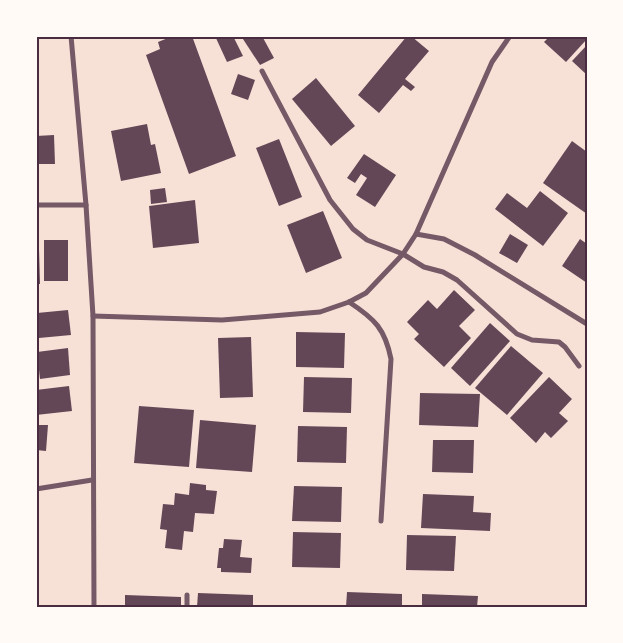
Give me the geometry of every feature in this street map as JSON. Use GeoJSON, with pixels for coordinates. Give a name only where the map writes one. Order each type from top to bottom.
{"type":"FeatureCollection","features":[{"type":"Feature","properties":{"kind":"street"},"geometry":{"type":"LineString","coordinates":[[70,36],[86,205],[93,316],[92,480],[94,607]]}},
{"type":"Feature","properties":{"kind":"street"},"geometry":{"type":"LineString","coordinates":[[93,316],[222,320],[320,312],[349,302],[366,293],[403,254],[416,234],[492,62],[510,36]]}},
{"type":"Feature","properties":{"kind":"street"},"geometry":{"type":"LineString","coordinates":[[262,71],[330,200],[353,229],[367,240],[403,254],[424,268],[443,272],[457,280],[517,334],[532,340],[559,342],[565,346],[579,366]]}},
{"type":"Feature","properties":{"kind":"street"},"geometry":{"type":"LineString","coordinates":[[36,206],[86,205]]}},
{"type":"Feature","properties":{"kind":"street"},"geometry":{"type":"LineString","coordinates":[[416,234],[444,239],[475,255],[587,324]]}},
{"type":"Feature","properties":{"kind":"street"},"geometry":{"type":"LineString","coordinates":[[349,302],[371,316],[386,338],[390,359],[381,521]]}},
{"type":"Feature","properties":{"kind":"street"},"geometry":{"type":"LineString","coordinates":[[36,489],[92,480]]}},
{"type":"Feature","properties":{"kind":"street"},"geometry":{"type":"LineString","coordinates":[[187,595],[187,607]]}},
{"type":"Feature","properties":{"kind":"building"},"geometry":{"type":"Polygon","coordinates":[[[173,36],[192,36],[236,156],[189,174],[146,55],[160,49],[158,42],[173,36]]]}},
{"type":"Feature","properties":{"kind":"building"},"geometry":{"type":"Polygon","coordinates":[[[215,36],[233,36],[243,56],[227,62],[215,36]]]}},
{"type":"Feature","properties":{"kind":"building"},"geometry":{"type":"Polygon","coordinates":[[[241,36],[262,36],[274,58],[260,65],[241,36]]]}},
{"type":"Feature","properties":{"kind":"building"},"geometry":{"type":"Polygon","coordinates":[[[407,36],[411,36],[429,51],[405,79],[415,87],[411,91],[403,85],[379,113],[358,95],[407,36]]]}},
{"type":"Feature","properties":{"kind":"building"},"geometry":{"type":"Polygon","coordinates":[[[550,36],[587,36],[587,39],[566,62],[544,42],[550,36]]]}},
{"type":"Feature","properties":{"kind":"building"},"geometry":{"type":"Polygon","coordinates":[[[587,45],[587,75],[572,61],[587,45]]]}},
{"type":"Feature","properties":{"kind":"building"},"geometry":{"type":"Polygon","coordinates":[[[238,74],[255,80],[248,100],[231,94],[238,74]]]}},
{"type":"Feature","properties":{"kind":"building"},"geometry":{"type":"Polygon","coordinates":[[[316,78],[355,126],[331,146],[292,99],[316,78]]]}},
{"type":"Feature","properties":{"kind":"building"},"geometry":{"type":"Polygon","coordinates":[[[147,124],[151,145],[155,144],[161,173],[121,181],[111,131],[147,124]]]}},
{"type":"Feature","properties":{"kind":"building"},"geometry":{"type":"Polygon","coordinates":[[[54,135],[55,164],[36,164],[36,136],[54,135]]]}},
{"type":"Feature","properties":{"kind":"building"},"geometry":{"type":"Polygon","coordinates":[[[279,139],[302,197],[279,206],[256,148],[279,139]]]}},
{"type":"Feature","properties":{"kind":"building"},"geometry":{"type":"Polygon","coordinates":[[[572,141],[587,152],[587,214],[543,183],[572,141]]]}},
{"type":"Feature","properties":{"kind":"building"},"geometry":{"type":"Polygon","coordinates":[[[364,154],[396,175],[375,207],[356,195],[367,178],[361,174],[355,183],[347,178],[364,154]]]}},
{"type":"Feature","properties":{"kind":"building"},"geometry":{"type":"Polygon","coordinates":[[[165,188],[167,202],[151,204],[150,190],[165,188]]]}},
{"type":"Feature","properties":{"kind":"building"},"geometry":{"type":"Polygon","coordinates":[[[540,191],[568,213],[543,246],[495,209],[507,193],[527,208],[540,191]]]}},
{"type":"Feature","properties":{"kind":"building"},"geometry":{"type":"Polygon","coordinates":[[[195,200],[199,243],[153,248],[149,206],[195,200]]]}},
{"type":"Feature","properties":{"kind":"building"},"geometry":{"type":"Polygon","coordinates":[[[323,211],[342,258],[306,273],[287,225],[323,211]]]}},
{"type":"Feature","properties":{"kind":"building"},"geometry":{"type":"Polygon","coordinates":[[[510,234],[528,245],[517,263],[499,253],[510,234]]]}},
{"type":"Feature","properties":{"kind":"building"},"geometry":{"type":"Polygon","coordinates":[[[580,239],[587,244],[587,283],[562,266],[580,239]]]}},
{"type":"Feature","properties":{"kind":"building"},"geometry":{"type":"Polygon","coordinates":[[[44,240],[68,240],[68,281],[44,281],[44,240]]]}},
{"type":"Feature","properties":{"kind":"building"},"geometry":{"type":"Polygon","coordinates":[[[36,249],[39,249],[40,284],[36,284],[36,249]]]}},
{"type":"Feature","properties":{"kind":"building"},"geometry":{"type":"Polygon","coordinates":[[[454,290],[475,310],[459,326],[471,338],[444,367],[414,339],[419,334],[407,322],[428,300],[437,309],[454,290]]]}},
{"type":"Feature","properties":{"kind":"building"},"geometry":{"type":"Polygon","coordinates":[[[68,310],[71,335],[39,338],[37,313],[68,310]]]}},
{"type":"Feature","properties":{"kind":"building"},"geometry":{"type":"Polygon","coordinates":[[[490,323],[510,341],[470,386],[451,368],[490,323]]]}},
{"type":"Feature","properties":{"kind":"building"},"geometry":{"type":"Polygon","coordinates":[[[296,332],[345,333],[344,368],[296,367],[296,332]]]}},
{"type":"Feature","properties":{"kind":"building"},"geometry":{"type":"Polygon","coordinates":[[[251,337],[253,397],[220,398],[218,338],[251,337]]]}},
{"type":"Feature","properties":{"kind":"building"},"geometry":{"type":"Polygon","coordinates":[[[511,346],[543,373],[507,415],[475,388],[511,346]]]}},
{"type":"Feature","properties":{"kind":"building"},"geometry":{"type":"Polygon","coordinates":[[[68,348],[70,375],[40,379],[37,352],[68,348]]]}},
{"type":"Feature","properties":{"kind":"building"},"geometry":{"type":"Polygon","coordinates":[[[304,377],[352,378],[351,413],[303,412],[304,377]]]}},
{"type":"Feature","properties":{"kind":"building"},"geometry":{"type":"Polygon","coordinates":[[[549,377],[572,399],[559,413],[568,421],[551,438],[545,432],[536,443],[510,418],[549,377]]]}},
{"type":"Feature","properties":{"kind":"building"},"geometry":{"type":"Polygon","coordinates":[[[69,386],[72,411],[36,415],[36,390],[69,386]]]}},
{"type":"Feature","properties":{"kind":"building"},"geometry":{"type":"Polygon","coordinates":[[[420,393],[480,394],[478,427],[419,425],[420,393]]]}},
{"type":"Feature","properties":{"kind":"building"},"geometry":{"type":"Polygon","coordinates":[[[139,406],[194,410],[189,467],[134,463],[139,406]]]}},
{"type":"Feature","properties":{"kind":"building"},"geometry":{"type":"Polygon","coordinates":[[[200,420],[256,425],[252,472],[196,468],[200,420]]]}},
{"type":"Feature","properties":{"kind":"building"},"geometry":{"type":"Polygon","coordinates":[[[36,425],[48,425],[46,451],[36,450],[36,425]]]}},
{"type":"Feature","properties":{"kind":"building"},"geometry":{"type":"Polygon","coordinates":[[[298,426],[347,427],[346,463],[297,462],[298,426]]]}},
{"type":"Feature","properties":{"kind":"building"},"geometry":{"type":"Polygon","coordinates":[[[433,440],[474,440],[473,473],[432,472],[433,440]]]}},
{"type":"Feature","properties":{"kind":"building"},"geometry":{"type":"Polygon","coordinates":[[[190,483],[206,485],[206,490],[217,491],[214,514],[195,513],[193,532],[184,531],[182,550],[165,548],[167,530],[160,529],[163,504],[174,505],[175,493],[189,495],[190,483]]]}},
{"type":"Feature","properties":{"kind":"building"},"geometry":{"type":"Polygon","coordinates":[[[294,486],[342,487],[341,522],[292,521],[294,486]]]}},
{"type":"Feature","properties":{"kind":"building"},"geometry":{"type":"Polygon","coordinates":[[[423,494],[474,496],[473,512],[491,513],[490,531],[421,528],[423,494]]]}},
{"type":"Feature","properties":{"kind":"building"},"geometry":{"type":"Polygon","coordinates":[[[293,532],[341,533],[340,568],[292,567],[293,532]]]}},
{"type":"Feature","properties":{"kind":"building"},"geometry":{"type":"Polygon","coordinates":[[[407,535],[456,536],[454,571],[406,570],[407,535]]]}},
{"type":"Feature","properties":{"kind":"building"},"geometry":{"type":"Polygon","coordinates":[[[224,539],[242,540],[240,557],[252,558],[251,573],[221,572],[221,568],[217,568],[219,548],[223,548],[224,539]]]}},
{"type":"Feature","properties":{"kind":"building"},"geometry":{"type":"Polygon","coordinates":[[[347,592],[402,594],[402,607],[346,607],[347,592]]]}},
{"type":"Feature","properties":{"kind":"building"},"geometry":{"type":"Polygon","coordinates":[[[198,593],[253,595],[253,607],[197,607],[198,593]]]}},
{"type":"Feature","properties":{"kind":"building"},"geometry":{"type":"Polygon","coordinates":[[[422,594],[478,596],[477,607],[422,607],[422,594]]]}},
{"type":"Feature","properties":{"kind":"building"},"geometry":{"type":"Polygon","coordinates":[[[125,595],[181,597],[181,607],[125,607],[125,595]]]}}]}
